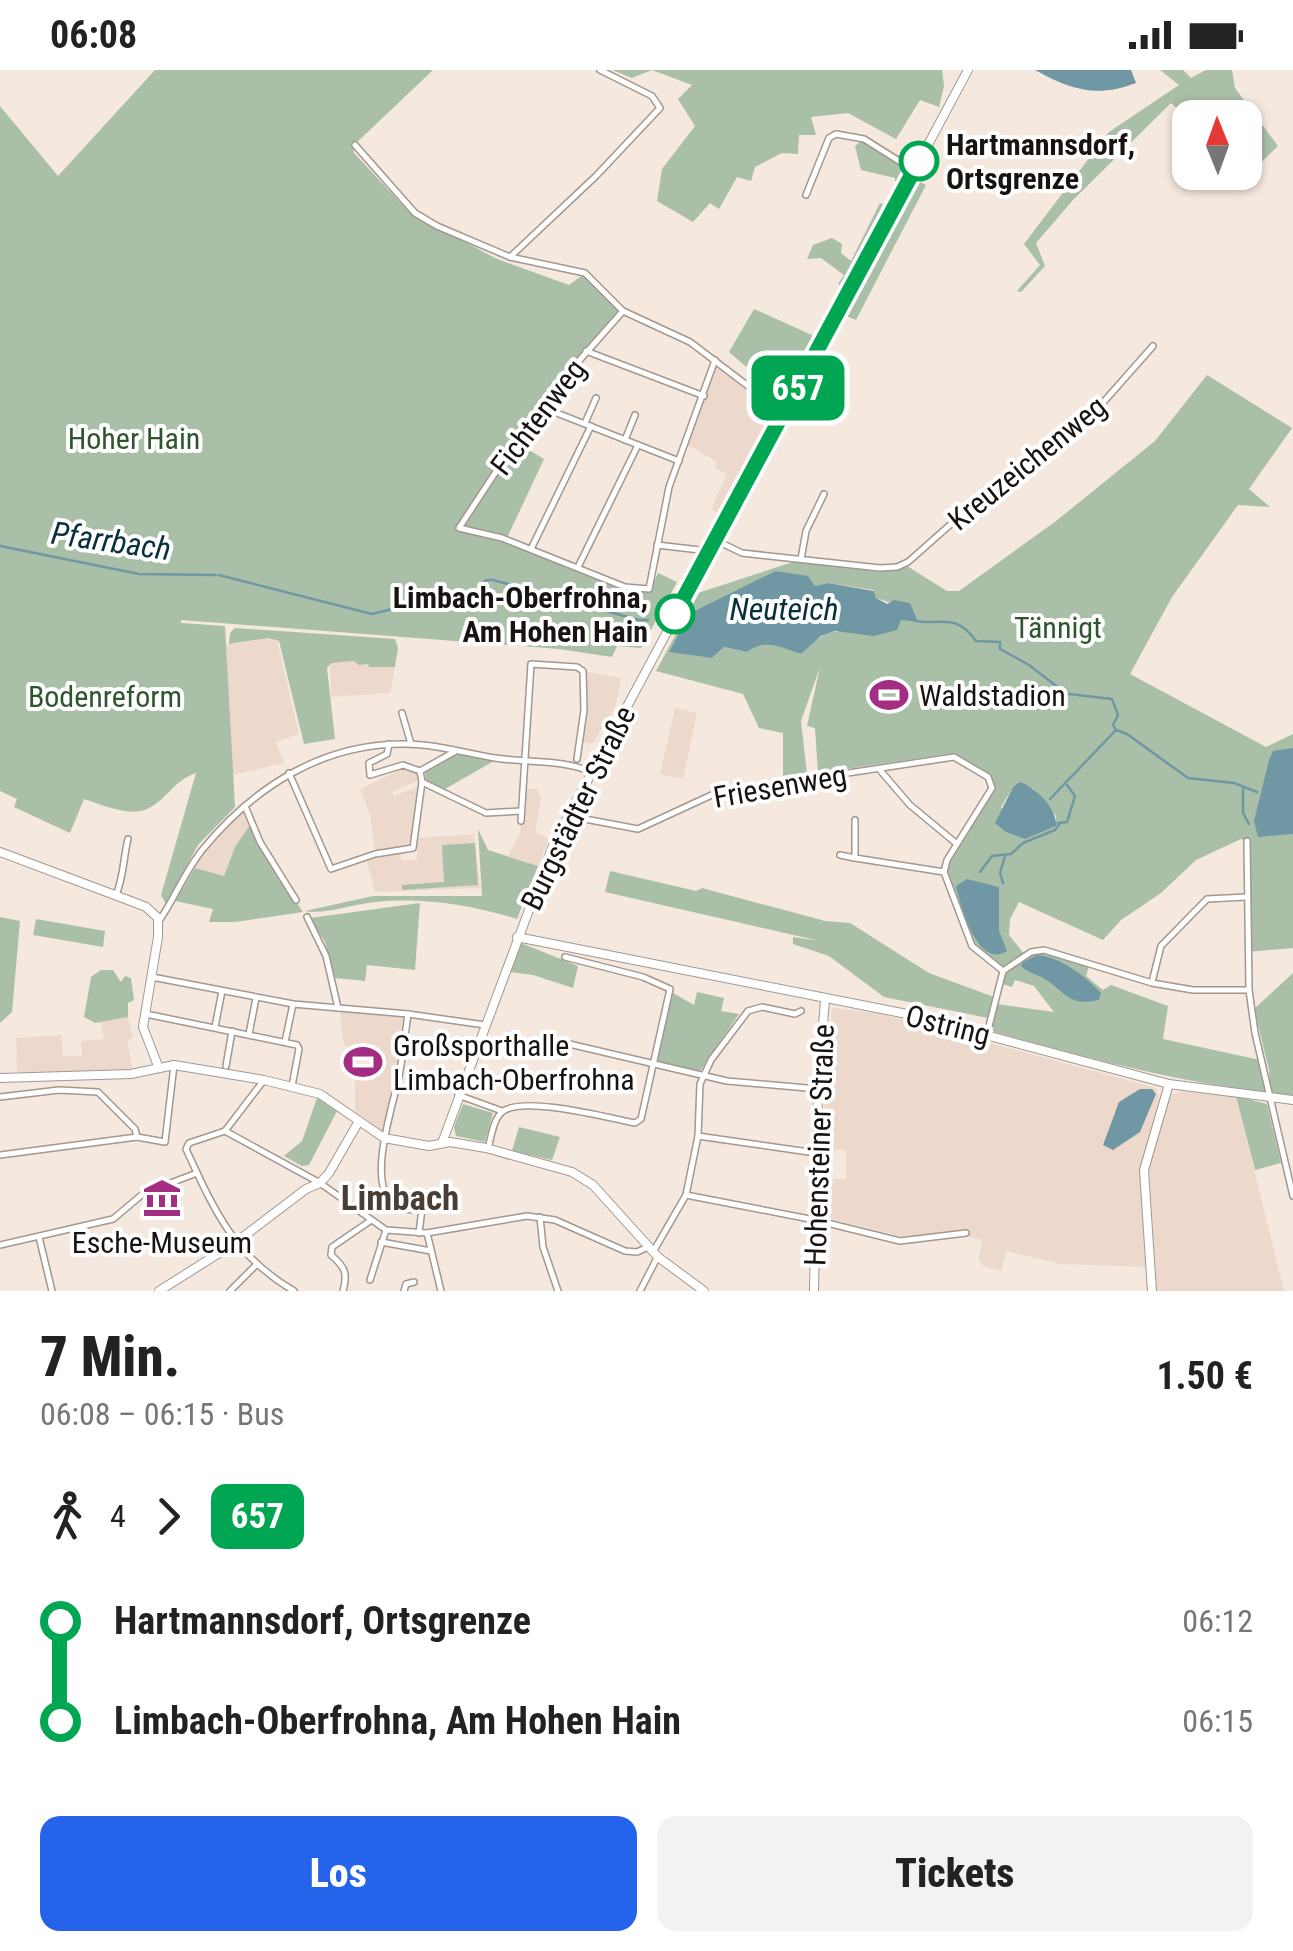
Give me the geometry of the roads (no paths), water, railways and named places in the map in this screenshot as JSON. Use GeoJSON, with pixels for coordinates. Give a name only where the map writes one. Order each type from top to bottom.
{"type":"FeatureCollection","features":[{"type":"Feature","properties":{"kind":"main road","name":"Burgstädter Straße"},"geometry":{"type":"LineString","coordinates":[[442,1143],[540,876],[569,816],[968,70]]}},
{"type":"Feature","properties":{"kind":"main road"},"geometry":{"type":"LineString","coordinates":[[0,852],[146,908],[159,921],[144,1014],[146,1040],[158,1066]]}},
{"type":"Feature","properties":{"kind":"main road","name":"Ostring"},"geometry":{"type":"LineString","coordinates":[[517,937],[906,1014],[1169,1084],[1293,1100]]}},
{"type":"Feature","properties":{"kind":"main road","name":"Hohensteiner Straße"},"geometry":{"type":"LineString","coordinates":[[814,1291],[818,1089],[825,1000]]}},
{"type":"Feature","properties":{"kind":"main road"},"geometry":{"type":"LineString","coordinates":[[0,1078],[130,1074],[174,1065],[320,1094],[384,1138],[431,1146],[442,1143],[488,1149],[581,1176],[653,1252],[704,1291]]}},
{"type":"Feature","properties":{"kind":"main road"},"geometry":{"type":"LineString","coordinates":[[1152,1291],[1144,1170],[1169,1084]]}},
{"type":"Feature","properties":{"kind":"main road"},"geometry":{"type":"LineString","coordinates":[[159,1291],[235,1243],[289,1200],[320,1183],[330,1173],[359,1121]]}},
{"type":"Feature","properties":{"kind":"street"},"geometry":{"type":"LineString","coordinates":[[510,257],[596,176],[660,108],[652,96],[600,70]]}},
{"type":"Feature","properties":{"kind":"street"},"geometry":{"type":"LineString","coordinates":[[806,195],[829,138],[836,134],[864,139],[915,171]]}},
{"type":"Feature","properties":{"kind":"street"},"geometry":{"type":"LineString","coordinates":[[354,145],[414,213],[510,257],[585,272],[623,310],[680,336],[784,414]]}},
{"type":"Feature","properties":{"kind":"street","name":"Fichtenweg"},"geometry":{"type":"LineString","coordinates":[[531,549],[459,528],[538,406],[623,310]]}},
{"type":"Feature","properties":{"kind":"street","name":"Kreuzeichenweg"},"geometry":{"type":"LineString","coordinates":[[801,560],[892,567],[908,562],[1002,479],[1085,423],[1154,346]]}},
{"type":"Feature","properties":{"kind":"street"},"geometry":{"type":"LineString","coordinates":[[586,350],[704,396]]}},
{"type":"Feature","properties":{"kind":"street"},"geometry":{"type":"LineString","coordinates":[[596,398],[588,425],[531,549],[625,587],[642,590],[652,586],[669,487],[715,360]]}},
{"type":"Feature","properties":{"kind":"street"},"geometry":{"type":"LineString","coordinates":[[538,406],[679,461]]}},
{"type":"Feature","properties":{"kind":"street"},"geometry":{"type":"LineString","coordinates":[[624,440],[635,414]]}},
{"type":"Feature","properties":{"kind":"street"},"geometry":{"type":"LineString","coordinates":[[578,567],[638,446]]}},
{"type":"Feature","properties":{"kind":"street"},"geometry":{"type":"LineString","coordinates":[[717,540],[742,553],[801,560],[806,530],[824,494]]}},
{"type":"Feature","properties":{"kind":"street"},"geometry":{"type":"LineString","coordinates":[[657,545],[711,552]]}},
{"type":"Feature","properties":{"kind":"street"},"geometry":{"type":"LineString","coordinates":[[521,821],[531,664],[577,666],[583,671],[584,710],[577,759]]}},
{"type":"Feature","properties":{"kind":"street"},"geometry":{"type":"LineString","coordinates":[[402,713],[411,744]]}},
{"type":"Feature","properties":{"kind":"street"},"geometry":{"type":"LineString","coordinates":[[389,744],[387,754],[368,763],[370,775],[403,765],[420,771],[456,750]]}},
{"type":"Feature","properties":{"kind":"street"},"geometry":{"type":"LineString","coordinates":[[159,921],[202,850],[245,806],[289,774],[344,751],[411,744],[570,764],[592,772]]}},
{"type":"Feature","properties":{"kind":"street","name":"Friesenweg"},"geometry":{"type":"LineString","coordinates":[[569,816],[638,829],[716,793],[950,757],[988,777],[992,788],[957,844]]}},
{"type":"Feature","properties":{"kind":"street"},"geometry":{"type":"LineString","coordinates":[[879,769],[910,805],[957,844],[944,872],[972,946],[1003,971]]}},
{"type":"Feature","properties":{"kind":"street"},"geometry":{"type":"LineString","coordinates":[[289,774],[331,869],[375,854],[413,848],[420,771]]}},
{"type":"Feature","properties":{"kind":"street"},"geometry":{"type":"LineString","coordinates":[[422,782],[486,812],[522,811]]}},
{"type":"Feature","properties":{"kind":"street"},"geometry":{"type":"LineString","coordinates":[[245,806],[260,842],[296,900]]}},
{"type":"Feature","properties":{"kind":"street"},"geometry":{"type":"LineString","coordinates":[[855,820],[855,858]]}},
{"type":"Feature","properties":{"kind":"street"},"geometry":{"type":"LineString","coordinates":[[116,895],[124,874],[121,865],[128,839]]}},
{"type":"Feature","properties":{"kind":"street"},"geometry":{"type":"LineString","coordinates":[[1246,840],[1250,1012],[1293,1196]]}},
{"type":"Feature","properties":{"kind":"street"},"geometry":{"type":"LineString","coordinates":[[840,855],[944,872]]}},
{"type":"Feature","properties":{"kind":"street"},"geometry":{"type":"LineString","coordinates":[[1152,982],[1161,946],[1207,899],[1246,897]]}},
{"type":"Feature","properties":{"kind":"street"},"geometry":{"type":"LineString","coordinates":[[307,918],[324,950],[338,1008]]}},
{"type":"Feature","properties":{"kind":"street"},"geometry":{"type":"LineString","coordinates":[[987,1034],[1003,971],[1031,952],[1044,950],[1193,990],[1249,990]]}},
{"type":"Feature","properties":{"kind":"street"},"geometry":{"type":"LineString","coordinates":[[488,1149],[496,1120],[502,1111],[514,1107],[543,1107],[635,1123],[640,1119],[670,989],[643,977],[564,958]]}},
{"type":"Feature","properties":{"kind":"street"},"geometry":{"type":"LineString","coordinates":[[151,977],[293,1004],[408,1014],[485,1026]]}},
{"type":"Feature","properties":{"kind":"street"},"geometry":{"type":"LineString","coordinates":[[215,1028],[222,991]]}},
{"type":"Feature","properties":{"kind":"street"},"geometry":{"type":"LineString","coordinates":[[249,1034],[256,998]]}},
{"type":"Feature","properties":{"kind":"street"},"geometry":{"type":"LineString","coordinates":[[286,1042],[293,1004]]}},
{"type":"Feature","properties":{"kind":"street"},"geometry":{"type":"LineString","coordinates":[[640,1291],[653,1252],[686,1195],[698,1136],[703,1076],[748,1012],[762,1007],[795,1014],[801,1011]]}},
{"type":"Feature","properties":{"kind":"street"},"geometry":{"type":"LineString","coordinates":[[144,1014],[286,1042],[299,1048],[292,1086]]}},
{"type":"Feature","properties":{"kind":"street"},"geometry":{"type":"LineString","coordinates":[[408,1014],[400,1075],[384,1138],[382,1180],[386,1194],[399,1209],[422,1210],[419,1233]]}},
{"type":"Feature","properties":{"kind":"street"},"geometry":{"type":"LineString","coordinates":[[226,1066],[232,1031]]}},
{"type":"Feature","properties":{"kind":"street"},"geometry":{"type":"LineString","coordinates":[[566,1043],[703,1076],[818,1089]]}},
{"type":"Feature","properties":{"kind":"street"},"geometry":{"type":"LineString","coordinates":[[136,1136],[165,1142],[174,1065]]}},
{"type":"Feature","properties":{"kind":"street"},"geometry":{"type":"LineString","coordinates":[[264,1080],[225,1131],[186,1147],[214,1211],[235,1243],[273,1279],[294,1291]]}},
{"type":"Feature","properties":{"kind":"street"},"geometry":{"type":"LineString","coordinates":[[0,1097],[50,1087],[85,1090],[106,1097],[135,1129],[136,1136]]}},
{"type":"Feature","properties":{"kind":"street"},"geometry":{"type":"LineString","coordinates":[[458,1095],[502,1111]]}},
{"type":"Feature","properties":{"kind":"street"},"geometry":{"type":"LineString","coordinates":[[225,1131],[320,1183],[386,1230],[428,1233],[520,1216],[540,1217],[625,1251],[653,1252]]}},
{"type":"Feature","properties":{"kind":"street"},"geometry":{"type":"LineString","coordinates":[[0,1155],[132,1140],[136,1136]]}},
{"type":"Feature","properties":{"kind":"street"},"geometry":{"type":"LineString","coordinates":[[698,1136],[816,1153]]}},
{"type":"Feature","properties":{"kind":"street"},"geometry":{"type":"LineString","coordinates":[[0,1246],[114,1219],[144,1193],[197,1173]]}},
{"type":"Feature","properties":{"kind":"street"},"geometry":{"type":"LineString","coordinates":[[686,1195],[900,1240],[966,1233]]}},
{"type":"Feature","properties":{"kind":"street"},"geometry":{"type":"LineString","coordinates":[[540,1217],[544,1248],[558,1291]]}},
{"type":"Feature","properties":{"kind":"street"},"geometry":{"type":"LineString","coordinates":[[343,1291],[348,1276],[331,1254],[332,1247],[370,1221]]}},
{"type":"Feature","properties":{"kind":"street"},"geometry":{"type":"LineString","coordinates":[[370,1280],[386,1230]]}},
{"type":"Feature","properties":{"kind":"street"},"geometry":{"type":"LineString","coordinates":[[428,1233],[441,1291]]}},
{"type":"Feature","properties":{"kind":"street"},"geometry":{"type":"LineString","coordinates":[[39,1237],[52,1291]]}},
{"type":"Feature","properties":{"kind":"street"},"geometry":{"type":"LineString","coordinates":[[381,1242],[431,1251]]}},
{"type":"Feature","properties":{"kind":"street"},"geometry":{"type":"LineString","coordinates":[[230,1291],[257,1264]]}},
{"type":"Feature","properties":{"kind":"street"},"geometry":{"type":"LineString","coordinates":[[404,1291],[406,1284],[414,1282]]}},
{"type":"Feature","properties":{"kind":"water"},"geometry":{"type":"Polygon","coordinates":[[[1035,70],[1131,70],[1136,83],[1109,90],[1084,90],[1035,70]]]}},
{"type":"Feature","properties":{"kind":"water","name":"Neuteich"},"geometry":{"type":"Polygon","coordinates":[[[775,571],[808,576],[815,586],[828,583],[874,591],[876,598],[887,604],[894,600],[910,603],[918,622],[901,620],[897,630],[874,636],[835,631],[821,636],[801,654],[767,645],[747,652],[724,647],[712,658],[669,652],[690,613],[775,571]]]}},
{"type":"Feature","properties":{"kind":"water"},"geometry":{"type":"Polygon","coordinates":[[[1293,748],[1293,834],[1258,837],[1254,821],[1269,760],[1273,751],[1293,748]]]}},
{"type":"Feature","properties":{"kind":"water"},"geometry":{"type":"Polygon","coordinates":[[[1020,782],[1045,800],[1056,826],[1025,839],[995,823],[1013,787],[1020,782]]]}},
{"type":"Feature","properties":{"kind":"water"},"geometry":{"type":"Polygon","coordinates":[[[967,879],[999,887],[999,931],[1007,951],[997,955],[988,952],[972,934],[956,886],[967,879]]]}},
{"type":"Feature","properties":{"kind":"water"},"geometry":{"type":"Polygon","coordinates":[[[1037,955],[1055,959],[1080,974],[1101,993],[1099,1000],[1082,1002],[1070,998],[1021,966],[1037,955]]]}},
{"type":"Feature","properties":{"kind":"water"},"geometry":{"type":"Polygon","coordinates":[[[1140,1089],[1152,1089],[1156,1094],[1140,1132],[1113,1150],[1103,1145],[1119,1102],[1140,1089]]]}},
{"type":"Feature","properties":{"kind":"waterway","name":"Pfarrbach"},"geometry":{"type":"LineString","coordinates":[[0,546],[139,574],[216,575]]}},
{"type":"Feature","properties":{"kind":"waterway","name":"Pfarrbach"},"geometry":{"type":"LineString","coordinates":[[219,575],[372,614],[416,603]]}},
{"type":"Feature","properties":{"kind":"waterway","name":"Pfarrbach"},"geometry":{"type":"LineString","coordinates":[[424,602],[470,599],[486,580],[493,580],[648,620]]}},
{"type":"Feature","properties":{"kind":"waterway"},"geometry":{"type":"LineString","coordinates":[[413,601],[417,589]]}},
{"type":"Feature","properties":{"kind":"waterway","name":"Pfarrbach"},"geometry":{"type":"LineString","coordinates":[[629,619],[645,642]]}},
{"type":"Feature","properties":{"kind":"waterway","name":"Pfarrbach"},"geometry":{"type":"LineString","coordinates":[[915,621],[956,623],[976,641],[1000,642],[1000,649],[1064,692]]}},
{"type":"Feature","properties":{"kind":"waterway","name":"Pfarrbach"},"geometry":{"type":"LineString","coordinates":[[1069,694],[1112,699],[1118,715],[1113,725],[1116,730],[1188,778],[1234,783],[1257,792]]}},
{"type":"Feature","properties":{"kind":"waterway"},"geometry":{"type":"LineString","coordinates":[[1050,799],[1115,731]]}},
{"type":"Feature","properties":{"kind":"waterway"},"geometry":{"type":"LineString","coordinates":[[1058,823],[1067,822],[1075,796],[1067,785]]}},
{"type":"Feature","properties":{"kind":"waterway"},"geometry":{"type":"LineString","coordinates":[[1243,788],[1243,813],[1249,824]]}},
{"type":"Feature","properties":{"kind":"waterway"},"geometry":{"type":"LineString","coordinates":[[980,872],[992,856],[1011,854],[1023,843],[1055,830],[1060,823]]}},
{"type":"Feature","properties":{"kind":"waterway"},"geometry":{"type":"LineString","coordinates":[[1003,883],[1000,873],[1005,856]]}},
{"type":"Feature","properties":{"kind":"place","name":"Hartmannsdorf, Ortsgrenze"},"geometry":{"type":"Point","coordinates":[919,161]}},
{"type":"Feature","properties":{"kind":"place","name":"Limbach-Oberfrohna, Am Hohen Hain"},"geometry":{"type":"Point","coordinates":[675,614]}},
{"type":"Feature","properties":{"kind":"place","name":"Waldstadion"},"geometry":{"type":"Point","coordinates":[889,695]}},
{"type":"Feature","properties":{"kind":"place","name":"Großsporthalle Limbach-Oberfrohna"},"geometry":{"type":"Point","coordinates":[363,1062]}},
{"type":"Feature","properties":{"kind":"place","name":"Esche-Museum"},"geometry":{"type":"Point","coordinates":[162,1198]}},
{"type":"Feature","properties":{"kind":"district","name":"Limbach"},"geometry":{"type":"Point","coordinates":[400,1198]}},
{"type":"Feature","properties":{"kind":"park label","name":"Hoher Hain"},"geometry":{"type":"Point","coordinates":[134,438]}},
{"type":"Feature","properties":{"kind":"park label","name":"Tännigt"},"geometry":{"type":"Point","coordinates":[1058,627]}},
{"type":"Feature","properties":{"kind":"park label","name":"Bodenreform"},"geometry":{"type":"Point","coordinates":[105,696]}}]}
